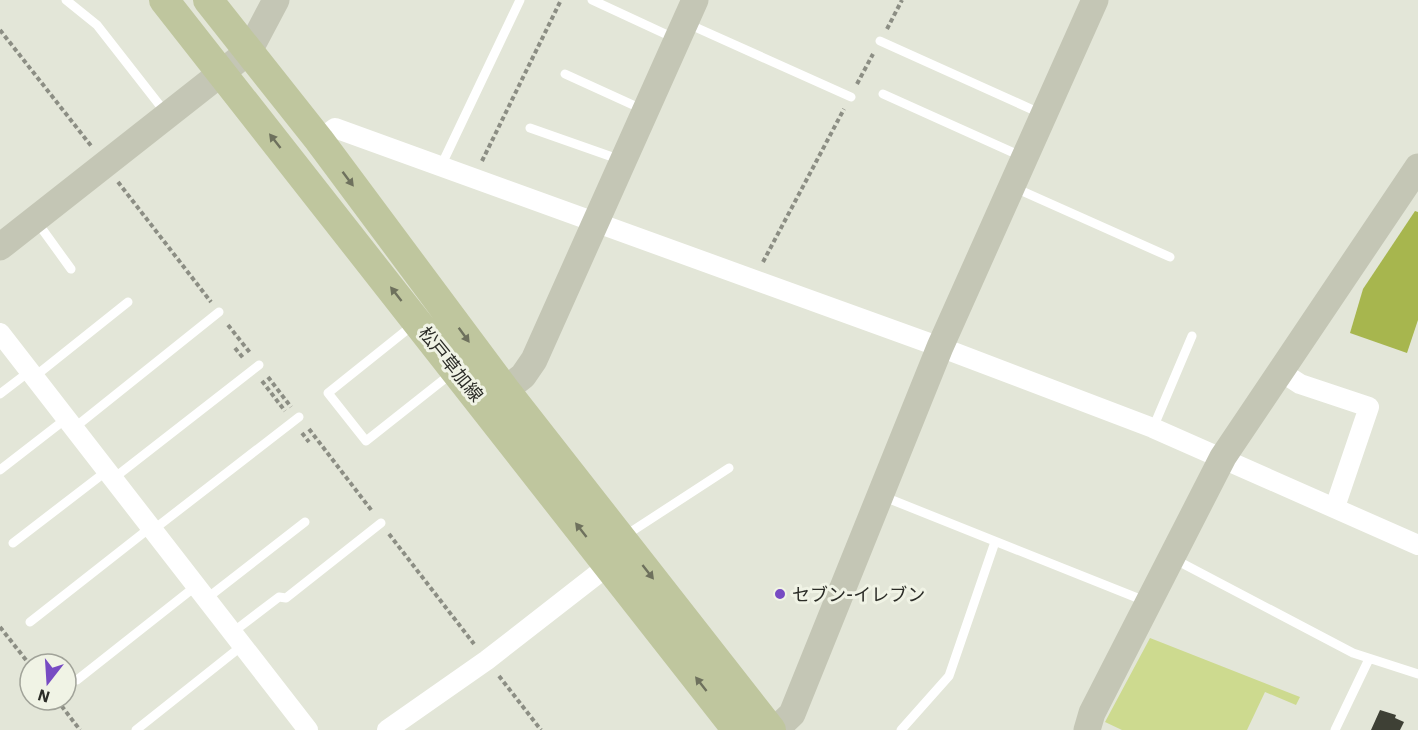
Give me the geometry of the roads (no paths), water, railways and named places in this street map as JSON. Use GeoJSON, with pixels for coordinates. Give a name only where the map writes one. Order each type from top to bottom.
{"type":"FeatureCollection","features":[{"type":"Feature","properties":{"kind":"main road","name":"松戸草加線"},"geometry":{"type":"LineString","coordinates":[[164,0],[456,370],[773,730]]}},
{"type":"Feature","properties":{"kind":"main road","name":"松戸草加線"},"geometry":{"type":"LineString","coordinates":[[208,0],[319,140],[505,390],[737,730]]}},
{"type":"Feature","properties":{"kind":"street"},"geometry":{"type":"LineString","coordinates":[[0,247],[223,74],[249,51],[276,0]]}},
{"type":"Feature","properties":{"kind":"street"},"geometry":{"type":"LineString","coordinates":[[773,730],[792,714],[940,346],[1095,0]]}},
{"type":"Feature","properties":{"kind":"street"},"geometry":{"type":"LineString","coordinates":[[505,390],[523,376],[534,360],[685,20]]}},
{"type":"Feature","properties":{"kind":"street"},"geometry":{"type":"LineString","coordinates":[[319,140],[335,128],[940,346],[1223,457],[1418,545]]}},
{"type":"Feature","properties":{"kind":"street"},"geometry":{"type":"LineString","coordinates":[[1087,730],[1092,713],[1147,602],[1223,457],[1417,169]]}},
{"type":"Feature","properties":{"kind":"street"},"geometry":{"type":"LineString","coordinates":[[0,333],[308,730]]}},
{"type":"Feature","properties":{"kind":"street"},"geometry":{"type":"LineString","coordinates":[[1280,371],[1300,384],[1369,407],[1335,507]]}},
{"type":"Feature","properties":{"kind":"street"},"geometry":{"type":"LineString","coordinates":[[387,730],[487,660],[615,552]]}},
{"type":"Feature","properties":{"kind":"lane"},"geometry":{"type":"LineString","coordinates":[[66,0],[97,25],[168,117]]}},
{"type":"Feature","properties":{"kind":"lane"},"geometry":{"type":"LineString","coordinates":[[441,166],[520,0]]}},
{"type":"Feature","properties":{"kind":"lane"},"geometry":{"type":"LineString","coordinates":[[592,0],[685,20],[851,96]]}},
{"type":"Feature","properties":{"kind":"lane"},"geometry":{"type":"LineString","coordinates":[[880,41],[1044,114]]}},
{"type":"Feature","properties":{"kind":"lane"},"geometry":{"type":"LineString","coordinates":[[565,74],[644,110]]}},
{"type":"Feature","properties":{"kind":"lane"},"geometry":{"type":"LineString","coordinates":[[883,94],[1024,158]]}},
{"type":"Feature","properties":{"kind":"lane"},"geometry":{"type":"LineString","coordinates":[[530,128],[621,160]]}},
{"type":"Feature","properties":{"kind":"lane"},"geometry":{"type":"LineString","coordinates":[[1011,186],[1170,257]]}},
{"type":"Feature","properties":{"kind":"lane"},"geometry":{"type":"LineString","coordinates":[[35,220],[71,269]]}},
{"type":"Feature","properties":{"kind":"lane"},"geometry":{"type":"LineString","coordinates":[[0,394],[32,374],[128,302]]}},
{"type":"Feature","properties":{"kind":"lane"},"geometry":{"type":"LineString","coordinates":[[0,470],[70,423],[219,312]]}},
{"type":"Feature","properties":{"kind":"lane"},"geometry":{"type":"LineString","coordinates":[[417,321],[328,393],[366,441],[456,370]]}},
{"type":"Feature","properties":{"kind":"lane"},"geometry":{"type":"LineString","coordinates":[[1153,428],[1192,336]]}},
{"type":"Feature","properties":{"kind":"lane"},"geometry":{"type":"LineString","coordinates":[[13,543],[256,367]]}},
{"type":"Feature","properties":{"kind":"lane"},"geometry":{"type":"LineString","coordinates":[[30,622],[296,419]]}},
{"type":"Feature","properties":{"kind":"lane"},"geometry":{"type":"LineString","coordinates":[[615,552],[729,468]]}},
{"type":"Feature","properties":{"kind":"lane"},"geometry":{"type":"LineString","coordinates":[[880,495],[1147,602]]}},
{"type":"Feature","properties":{"kind":"lane"},"geometry":{"type":"LineString","coordinates":[[78,679],[305,522]]}},
{"type":"Feature","properties":{"kind":"lane"},"geometry":{"type":"LineString","coordinates":[[136,730],[238,638],[279,597],[286,598],[381,523]]}},
{"type":"Feature","properties":{"kind":"lane"},"geometry":{"type":"LineString","coordinates":[[901,730],[949,676],[995,542]]}},
{"type":"Feature","properties":{"kind":"lane"},"geometry":{"type":"LineString","coordinates":[[1171,558],[1369,659],[1418,674]]}},
{"type":"Feature","properties":{"kind":"lane"},"geometry":{"type":"LineString","coordinates":[[1335,730],[1369,659]]}},
{"type":"Feature","properties":{"kind":"place","name":"セブン-イレブン"},"geometry":{"type":"Point","coordinates":[780,594]}}]}
